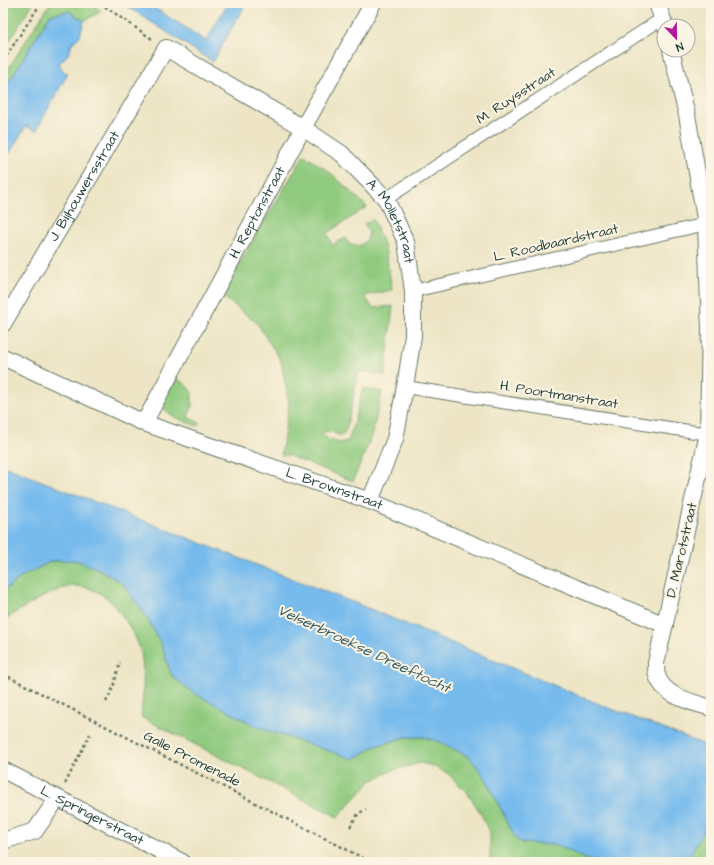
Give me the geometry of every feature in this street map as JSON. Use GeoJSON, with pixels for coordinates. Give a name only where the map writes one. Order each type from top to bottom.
{"type":"FeatureCollection","features":[{"type":"Feature","properties":{"kind":"street","name":"H. Reptonstraat"},"geometry":{"type":"LineString","coordinates":[[144,423],[303,128],[373,3]]}},
{"type":"Feature","properties":{"kind":"street"},"geometry":{"type":"LineString","coordinates":[[657,3],[663,18]]}},
{"type":"Feature","properties":{"kind":"street","name":"M. Ruysstraat"},"geometry":{"type":"LineString","coordinates":[[386,199],[656,27]]}},
{"type":"Feature","properties":{"kind":"street","name":"A. Molletstraat"},"geometry":{"type":"LineString","coordinates":[[166,48],[303,128],[342,154],[386,199],[406,242],[413,291],[413,336],[395,439],[370,501]]}},
{"type":"Feature","properties":{"kind":"street","name":"J. Bijhouwersstraat"},"geometry":{"type":"LineString","coordinates":[[3,324],[166,48]]}},
{"type":"Feature","properties":{"kind":"street","name":"D. Marotstraat"},"geometry":{"type":"LineString","coordinates":[[673,58],[687,115],[706,224],[710,330],[708,434],[656,663],[657,675],[664,687],[675,696],[711,708]]}},
{"type":"Feature","properties":{"kind":"street","name":"L. Roodbaardstraat"},"geometry":{"type":"LineString","coordinates":[[413,291],[706,224]]}},
{"type":"Feature","properties":{"kind":"street","name":"L. Brownstraat"},"geometry":{"type":"LineString","coordinates":[[3,357],[144,423],[370,501],[665,625]]}},
{"type":"Feature","properties":{"kind":"street","name":"H. Poortmanstraat"},"geometry":{"type":"LineString","coordinates":[[405,387],[708,434]]}},
{"type":"Feature","properties":{"kind":"street","name":"L. Springerstraat"},"geometry":{"type":"LineString","coordinates":[[3,770],[182,862]]}},
{"type":"Feature","properties":{"kind":"street"},"geometry":{"type":"LineString","coordinates":[[3,841],[35,831],[57,799]]}},
{"type":"Feature","properties":{"kind":"path"},"geometry":{"type":"LineString","coordinates":[[3,61],[41,3]]}},
{"type":"Feature","properties":{"kind":"path"},"geometry":{"type":"LineString","coordinates":[[100,3],[166,48]]}},
{"type":"Feature","properties":{"kind":"path"},"geometry":{"type":"LineString","coordinates":[[106,702],[114,688],[120,662]]}},
{"type":"Feature","properties":{"kind":"path","name":"Galle Promenade"},"geometry":{"type":"LineString","coordinates":[[3,674],[371,862]]}},
{"type":"Feature","properties":{"kind":"path"},"geometry":{"type":"LineString","coordinates":[[74,765],[90,734]]}},
{"type":"Feature","properties":{"kind":"path"},"geometry":{"type":"LineString","coordinates":[[350,827],[358,814],[366,809]]}},
{"type":"Feature","properties":{"kind":"green space"},"geometry":{"type":"Polygon","coordinates":[[[3,3],[33,3],[3,51],[3,3]]]}},
{"type":"Feature","properties":{"kind":"green space"},"geometry":{"type":"Polygon","coordinates":[[[50,3],[90,3],[102,11],[84,21],[68,11],[50,15],[3,91],[3,77],[50,3]]]}},
{"type":"Feature","properties":{"kind":"green space"},"geometry":{"type":"Polygon","coordinates":[[[304,155],[332,174],[367,207],[327,233],[332,245],[345,238],[350,245],[359,246],[367,240],[369,232],[364,224],[373,219],[385,248],[392,290],[364,296],[373,308],[393,306],[385,375],[359,371],[346,430],[341,436],[329,431],[320,433],[328,439],[340,443],[349,440],[363,388],[382,392],[372,434],[353,481],[287,455],[281,455],[289,404],[281,361],[257,323],[222,296],[238,266],[304,155]]]}},
{"type":"Feature","properties":{"kind":"green space"},"geometry":{"type":"Polygon","coordinates":[[[172,377],[184,383],[192,392],[192,407],[188,417],[200,423],[197,426],[172,415],[161,404],[172,377]]]}},
{"type":"Feature","properties":{"kind":"green space"},"geometry":{"type":"Polygon","coordinates":[[[75,560],[97,568],[122,583],[143,611],[161,644],[172,676],[354,759],[373,747],[405,737],[424,737],[442,743],[469,757],[485,777],[516,839],[522,843],[556,845],[593,862],[490,862],[490,834],[480,812],[466,791],[447,773],[430,765],[420,763],[393,770],[371,781],[338,817],[141,717],[143,677],[141,653],[133,633],[124,618],[114,605],[103,595],[86,587],[77,586],[60,589],[39,599],[3,620],[3,591],[24,575],[52,561],[75,560]]]}},
{"type":"Feature","properties":{"kind":"green space"},"geometry":{"type":"Polygon","coordinates":[[[711,818],[711,862],[686,862],[711,818]]]}},
{"type":"Feature","properties":{"kind":"water"},"geometry":{"type":"Polygon","coordinates":[[[122,3],[147,3],[206,41],[228,3],[246,3],[213,62],[122,3]]]}},
{"type":"Feature","properties":{"kind":"water"},"geometry":{"type":"Polygon","coordinates":[[[68,11],[84,21],[80,36],[72,43],[69,53],[59,64],[64,72],[68,73],[36,131],[26,126],[3,164],[3,91],[50,15],[68,11]]]}},
{"type":"Feature","properties":{"kind":"water","name":"Velserbroekse Dreeftocht"},"geometry":{"type":"Polygon","coordinates":[[[3,466],[365,607],[609,708],[705,745],[711,735],[711,818],[686,862],[593,862],[556,845],[522,843],[516,839],[485,777],[469,757],[442,743],[424,737],[405,737],[373,747],[354,759],[260,728],[192,692],[172,676],[161,644],[143,611],[122,583],[97,568],[75,560],[52,561],[24,575],[3,591],[3,466]]]}}]}
